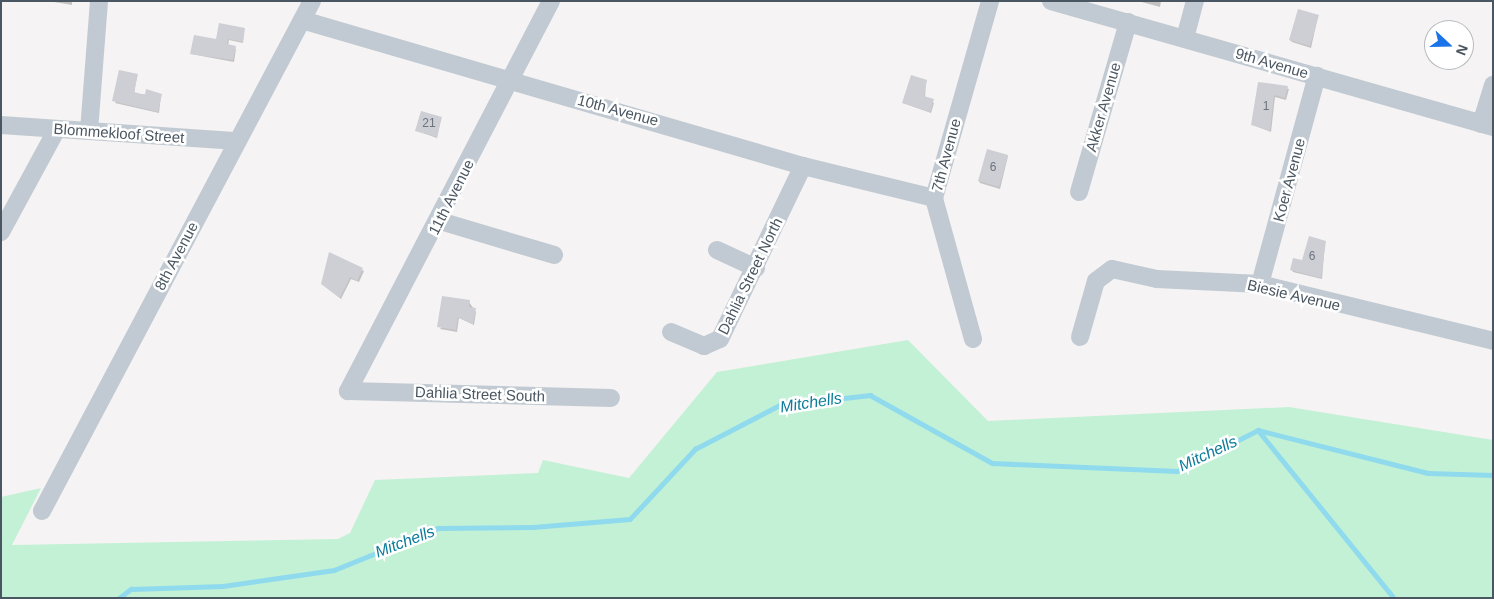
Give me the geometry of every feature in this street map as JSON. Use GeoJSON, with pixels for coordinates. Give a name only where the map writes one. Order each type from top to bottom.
{"type":"FeatureCollection","features":[{"type":"Feature","properties":{"kind":"street"},"geometry":{"type":"LineString","coordinates":[[89,131],[99,1]]}},
{"type":"Feature","properties":{"kind":"street","name":"8th Avenue"},"geometry":{"type":"LineString","coordinates":[[42,511],[312,1]]}},
{"type":"Feature","properties":{"kind":"street","name":"11th Avenue"},"geometry":{"type":"LineString","coordinates":[[348,391],[440,221],[509,80],[551,1]]}},
{"type":"Feature","properties":{"kind":"street","name":"7th Avenue"},"geometry":{"type":"LineString","coordinates":[[972,339],[934,198],[990,1]]}},
{"type":"Feature","properties":{"kind":"street","name":"9th Avenue"},"geometry":{"type":"LineString","coordinates":[[1051,1],[1487,126]]}},
{"type":"Feature","properties":{"kind":"street"},"geometry":{"type":"LineString","coordinates":[[1184,38],[1195,1]]}},
{"type":"Feature","properties":{"kind":"street","name":"10th Avenue"},"geometry":{"type":"LineString","coordinates":[[302,20],[803,166],[934,198]]}},
{"type":"Feature","properties":{"kind":"street","name":"Akker Avenue"},"geometry":{"type":"LineString","coordinates":[[1078,192],[1128,22]]}},
{"type":"Feature","properties":{"kind":"street","name":"Koer Avenue"},"geometry":{"type":"LineString","coordinates":[[1260,284],[1317,76]]}},
{"type":"Feature","properties":{"kind":"street"},"geometry":{"type":"LineString","coordinates":[[1487,126],[1493,85]]}},
{"type":"Feature","properties":{"kind":"street","name":"Blommekloof Street"},"geometry":{"type":"LineString","coordinates":[[1,125],[237,141]]}},
{"type":"Feature","properties":{"kind":"street"},"geometry":{"type":"LineString","coordinates":[[1,232],[57,129]]}},
{"type":"Feature","properties":{"kind":"street","name":"Dahlia Street North"},"geometry":{"type":"LineString","coordinates":[[671,332],[704,346],[720,339],[756,268],[803,166]]}},
{"type":"Feature","properties":{"kind":"street"},"geometry":{"type":"LineString","coordinates":[[440,221],[554,255]]}},
{"type":"Feature","properties":{"kind":"street"},"geometry":{"type":"LineString","coordinates":[[717,250],[756,268]]}},
{"type":"Feature","properties":{"kind":"street","name":"Biesie Avenue"},"geometry":{"type":"LineString","coordinates":[[1080,337],[1096,282],[1106,269],[1157,279],[1260,284],[1493,341]]}},
{"type":"Feature","properties":{"kind":"street","name":"Dahlia Street South"},"geometry":{"type":"LineString","coordinates":[[348,391],[611,398]]}},
{"type":"Feature","properties":{"kind":"green space"},"geometry":{"type":"Polygon","coordinates":[[[908,340],[988,421],[1289,407],[1493,440],[1493,598],[1,598],[1,497],[41,488],[12,545],[338,539],[350,533],[375,480],[538,473],[543,460],[629,478],[717,372],[908,340]]]}},
{"type":"Feature","properties":{"kind":"building"},"geometry":{"type":"Polygon","coordinates":[[[1298,9],[1319,15],[1310,46],[1289,40],[1298,9]]]}},
{"type":"Feature","properties":{"kind":"building"},"geometry":{"type":"Polygon","coordinates":[[[219,23],[245,28],[243,42],[228,39],[227,44],[236,46],[233,60],[190,54],[194,35],[216,39],[219,23]]]}},
{"type":"Feature","properties":{"kind":"building"},"geometry":{"type":"Polygon","coordinates":[[[119,70],[138,74],[134,92],[145,95],[146,89],[162,94],[158,112],[112,101],[119,70]]]}},
{"type":"Feature","properties":{"kind":"building"},"geometry":{"type":"Polygon","coordinates":[[[911,75],[927,80],[924,96],[934,99],[930,112],[902,103],[911,75]]]}},
{"type":"Feature","properties":{"kind":"building"},"geometry":{"type":"Polygon","coordinates":[[[1258,82],[1288,86],[1285,98],[1274,95],[1270,131],[1251,125],[1258,82]]]}},
{"type":"Feature","properties":{"kind":"building"},"geometry":{"type":"Polygon","coordinates":[[[421,111],[442,117],[437,137],[415,131],[421,111]]]}},
{"type":"Feature","properties":{"kind":"building"},"geometry":{"type":"Polygon","coordinates":[[[987,149],[1008,155],[999,187],[978,181],[987,149]]]}},
{"type":"Feature","properties":{"kind":"building"},"geometry":{"type":"Polygon","coordinates":[[[1309,236],[1326,241],[1321,278],[1290,270],[1293,258],[1302,260],[1309,236]]]}},
{"type":"Feature","properties":{"kind":"building"},"geometry":{"type":"Polygon","coordinates":[[[329,252],[363,268],[357,281],[350,277],[340,298],[321,284],[329,252]]]}},
{"type":"Feature","properties":{"kind":"building"},"geometry":{"type":"Polygon","coordinates":[[[442,296],[470,300],[469,307],[476,308],[473,324],[458,317],[456,330],[437,327],[442,296]]]}},
{"type":"Feature","properties":{"kind":"waterway","name":"Mitchells"},"geometry":{"type":"LineString","coordinates":[[119,598],[131,589],[223,586],[334,570],[438,528],[533,527],[630,519],[695,449],[780,405],[870,395],[992,463],[1177,471],[1258,430],[1428,473],[1493,475]]}},
{"type":"Feature","properties":{"kind":"waterway"},"geometry":{"type":"LineString","coordinates":[[1258,430],[1394,598]]}}]}
